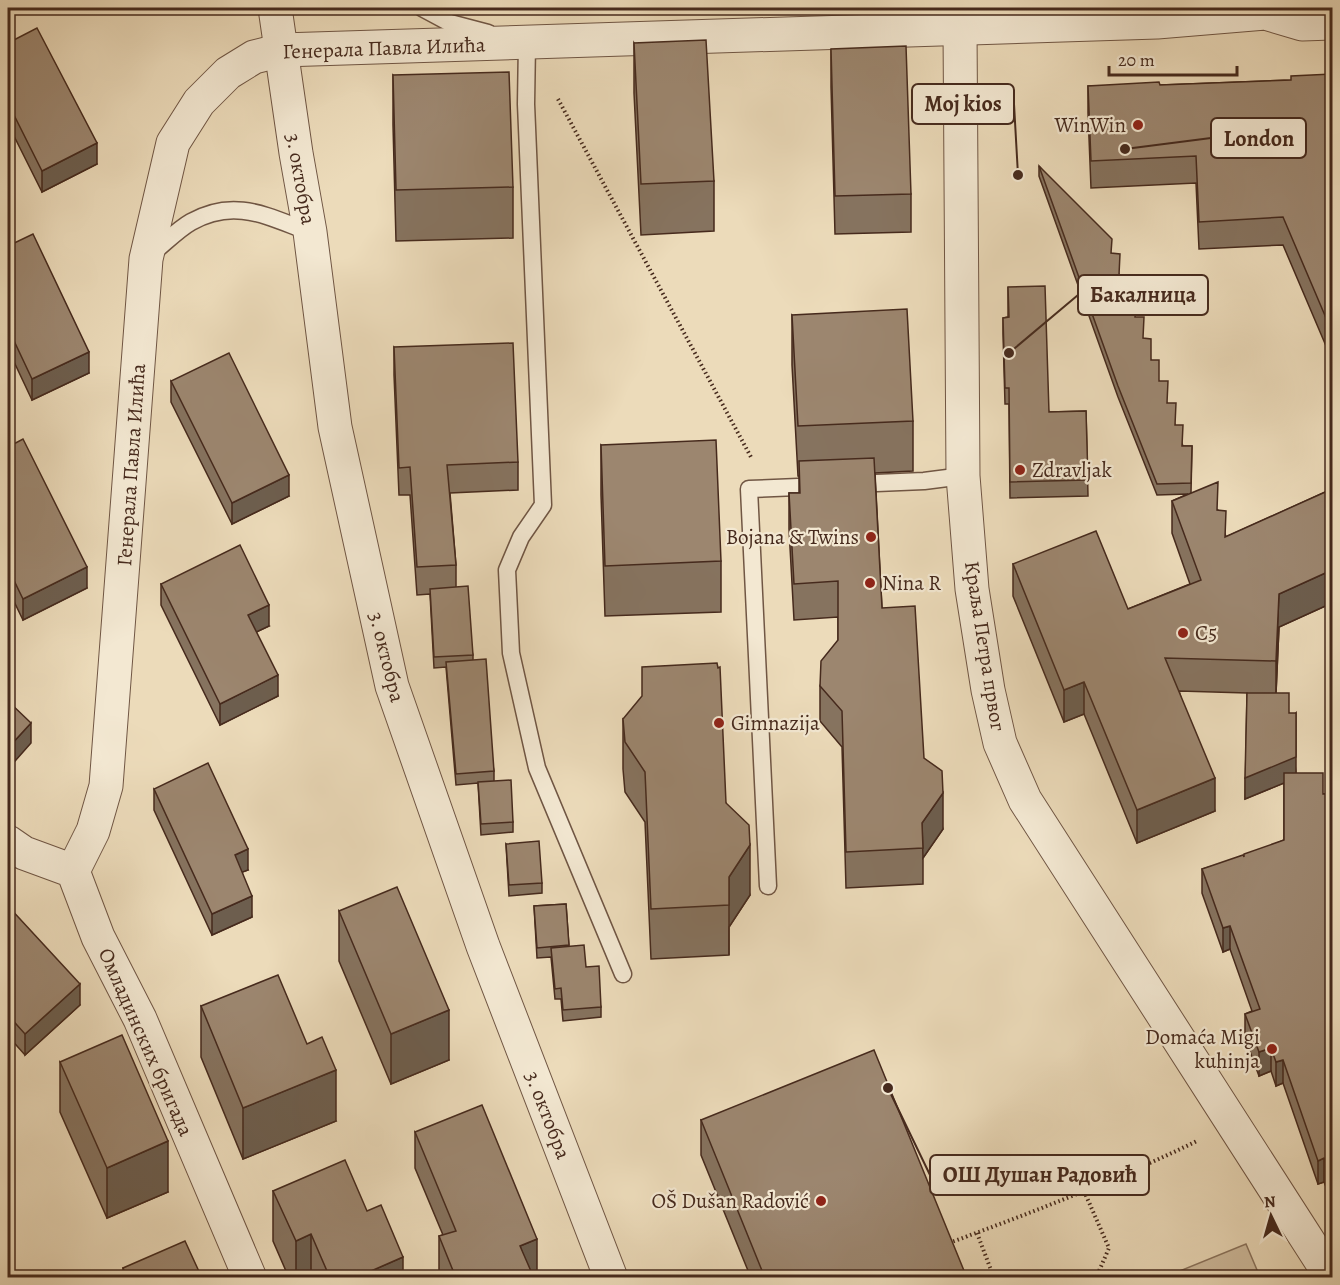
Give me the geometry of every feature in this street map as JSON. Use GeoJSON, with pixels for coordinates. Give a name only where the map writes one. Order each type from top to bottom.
{"type":"FeatureCollection","features":[{"type":"Feature","properties":{"kind":"street","name":"3. октобра"},"geometry":{"type":"LineString","coordinates":[[275,8],[310,232],[335,427],[392,686],[483,946],[610,1278]]}},
{"type":"Feature","properties":{"kind":"street","name":"Генерала Павла Илића"},"geometry":{"type":"LineString","coordinates":[[73,871],[93,831],[106,786],[146,259],[173,143],[199,102],[228,73],[254,57],[282,50],[1157,22],[1269,10],[1302,24],[1332,23]]}},
{"type":"Feature","properties":{"kind":"street","name":"Краља Петра првог"},"geometry":{"type":"LineString","coordinates":[[960,28],[963,476],[972,589],[988,690],[1000,743],[1025,800],[1332,1278]]}},
{"type":"Feature","properties":{"kind":"street"},"geometry":{"type":"LineString","coordinates":[[8,842],[24,852],[73,871]]}},
{"type":"Feature","properties":{"kind":"street","name":"Омладинских бригада"},"geometry":{"type":"LineString","coordinates":[[73,871],[98,937],[140,1019],[250,1278]]}},
{"type":"Feature","properties":{"kind":"lane"},"geometry":{"type":"LineString","coordinates":[[422,8],[450,22],[527,43],[526,104],[543,505],[521,537],[507,570],[511,653],[537,768],[623,974]]}},
{"type":"Feature","properties":{"kind":"lane"},"geometry":{"type":"LineString","coordinates":[[146,259],[189,223],[213,212],[235,209],[260,214],[310,232]]}},
{"type":"Feature","properties":{"kind":"lane"},"geometry":{"type":"LineString","coordinates":[[768,886],[749,489],[924,481],[963,476]]}},
{"type":"Feature","properties":{"kind":"path"},"geometry":{"type":"LineString","coordinates":[[555,95],[768,489]]}},
{"type":"Feature","properties":{"kind":"path"},"geometry":{"type":"LineString","coordinates":[[940,1247],[1156,1161],[1233,1124]]}},
{"type":"Feature","properties":{"kind":"path"},"geometry":{"type":"LineString","coordinates":[[1084,1191],[1109,1248],[1096,1278]]}},
{"type":"Feature","properties":{"kind":"path"},"geometry":{"type":"LineString","coordinates":[[977,1233],[994,1278]]}},
{"type":"Feature","properties":{"kind":"shaded area"},"geometry":{"type":"Polygon","coordinates":[[[1246,1244],[1260,1277],[1165,1277],[1246,1244]]]}},
{"type":"Feature","properties":{"kind":"building"},"geometry":{"type":"Polygon","coordinates":[[[37,28],[97,143],[42,171],[8,103],[8,43],[37,28]]]}},
{"type":"Feature","properties":{"kind":"building"},"geometry":{"type":"Polygon","coordinates":[[[706,40],[714,181],[641,184],[634,43],[706,40]]]}},
{"type":"Feature","properties":{"kind":"building"},"geometry":{"type":"Polygon","coordinates":[[[906,46],[911,194],[835,196],[831,49],[906,46]]]}},
{"type":"Feature","properties":{"kind":"building"},"geometry":{"type":"Polygon","coordinates":[[[509,72],[513,187],[396,190],[393,75],[509,72]]]}},
{"type":"Feature","properties":{"kind":"building"},"geometry":{"type":"Polygon","coordinates":[[[1332,74],[1332,332],[1283,217],[1199,222],[1196,156],[1091,161],[1088,86],[1159,82],[1160,85],[1291,80],[1291,76],[1332,74]]]}},
{"type":"Feature","properties":{"kind":"building"},"geometry":{"type":"Polygon","coordinates":[[[1039,166],[1112,239],[1111,253],[1120,254],[1119,275],[1129,275],[1128,296],[1136,296],[1135,317],[1144,317],[1143,338],[1151,339],[1151,360],[1159,360],[1159,381],[1168,381],[1167,403],[1176,403],[1175,425],[1183,425],[1182,446],[1192,446],[1191,483],[1157,484],[1118,386],[1039,166]]]}},
{"type":"Feature","properties":{"kind":"building"},"geometry":{"type":"Polygon","coordinates":[[[33,234],[89,352],[32,379],[8,328],[8,246],[33,234]]]}},
{"type":"Feature","properties":{"kind":"building"},"geometry":{"type":"Polygon","coordinates":[[[1045,286],[1049,412],[1086,411],[1088,480],[1010,482],[1009,388],[1005,388],[1003,318],[1009,317],[1008,287],[1045,286]]]}},
{"type":"Feature","properties":{"kind":"building"},"geometry":{"type":"Polygon","coordinates":[[[907,309],[913,421],[798,426],[792,315],[907,309]]]}},
{"type":"Feature","properties":{"kind":"building"},"geometry":{"type":"Polygon","coordinates":[[[513,343],[518,462],[447,465],[456,565],[417,567],[410,467],[399,468],[394,347],[513,343]]]}},
{"type":"Feature","properties":{"kind":"building"},"geometry":{"type":"Polygon","coordinates":[[[229,353],[289,475],[232,503],[171,381],[229,353]]]}},
{"type":"Feature","properties":{"kind":"building"},"geometry":{"type":"Polygon","coordinates":[[[23,439],[87,567],[23,599],[8,568],[8,447],[23,439]]]}},
{"type":"Feature","properties":{"kind":"building"},"geometry":{"type":"Polygon","coordinates":[[[716,440],[721,561],[605,566],[601,445],[716,440]]]}},
{"type":"Feature","properties":{"kind":"building"},"geometry":{"type":"Polygon","coordinates":[[[874,458],[882,608],[915,606],[924,758],[942,771],[943,793],[922,823],[923,848],[846,852],[842,711],[820,686],[821,661],[838,640],[838,581],[794,584],[789,493],[800,493],[799,461],[874,458]]]}},
{"type":"Feature","properties":{"kind":"building"},"geometry":{"type":"Polygon","coordinates":[[[1218,482],[1217,510],[1226,511],[1225,537],[1332,489],[1332,570],[1279,594],[1276,661],[1165,658],[1215,778],[1137,810],[1084,682],[1064,690],[1013,564],[1096,531],[1128,609],[1201,580],[1172,501],[1218,482]]]}},
{"type":"Feature","properties":{"kind":"building"},"geometry":{"type":"Polygon","coordinates":[[[240,545],[269,605],[248,615],[278,675],[220,704],[161,584],[240,545]]]}},
{"type":"Feature","properties":{"kind":"building"},"geometry":{"type":"Polygon","coordinates":[[[468,586],[473,655],[434,657],[430,589],[468,586]]]}},
{"type":"Feature","properties":{"kind":"building"},"geometry":{"type":"Polygon","coordinates":[[[486,659],[494,771],[456,774],[446,662],[486,659]]]}},
{"type":"Feature","properties":{"kind":"building"},"geometry":{"type":"Polygon","coordinates":[[[717,663],[718,668],[720,667],[726,803],[749,825],[750,845],[729,877],[729,905],[651,909],[645,772],[625,742],[623,719],[642,696],[642,667],[717,663]]]}},
{"type":"Feature","properties":{"kind":"building"},"geometry":{"type":"Polygon","coordinates":[[[1247,693],[1289,693],[1289,713],[1296,713],[1296,757],[1245,778],[1247,693]]]}},
{"type":"Feature","properties":{"kind":"building"},"geometry":{"type":"Polygon","coordinates":[[[8,701],[31,723],[8,748],[8,701]]]}},
{"type":"Feature","properties":{"kind":"building"},"geometry":{"type":"Polygon","coordinates":[[[208,763],[248,849],[235,855],[252,896],[212,914],[154,789],[208,763]]]}},
{"type":"Feature","properties":{"kind":"building"},"geometry":{"type":"Polygon","coordinates":[[[1284,773],[1323,773],[1323,794],[1332,794],[1332,1161],[1326,1164],[1324,1158],[1318,1161],[1283,1060],[1276,1062],[1271,1048],[1259,1052],[1245,1014],[1260,1009],[1230,926],[1223,928],[1202,869],[1243,855],[1244,857],[1244,854],[1284,840],[1284,773]]]}},
{"type":"Feature","properties":{"kind":"building"},"geometry":{"type":"Polygon","coordinates":[[[511,780],[513,822],[481,824],[478,782],[511,780]]]}},
{"type":"Feature","properties":{"kind":"building"},"geometry":{"type":"Polygon","coordinates":[[[539,841],[542,883],[509,885],[506,844],[539,841]]]}},
{"type":"Feature","properties":{"kind":"building"},"geometry":{"type":"Polygon","coordinates":[[[397,887],[449,1010],[391,1034],[339,911],[397,887]]]}},
{"type":"Feature","properties":{"kind":"building"},"geometry":{"type":"Polygon","coordinates":[[[566,904],[569,945],[537,948],[534,906],[566,904]]]}},
{"type":"Feature","properties":{"kind":"building"},"geometry":{"type":"Polygon","coordinates":[[[8,906],[80,984],[25,1034],[8,1015],[8,906]]]}},
{"type":"Feature","properties":{"kind":"building"},"geometry":{"type":"Polygon","coordinates":[[[584,945],[586,967],[599,966],[601,1007],[563,1010],[561,988],[555,989],[551,948],[584,945]]]}},
{"type":"Feature","properties":{"kind":"building"},"geometry":{"type":"Polygon","coordinates":[[[278,975],[307,1044],[322,1037],[336,1070],[243,1108],[201,1006],[278,975]]]}},
{"type":"Feature","properties":{"kind":"building"},"geometry":{"type":"Polygon","coordinates":[[[122,1035],[168,1141],[107,1168],[60,1062],[122,1035]]]}},
{"type":"Feature","properties":{"kind":"building","name":"OŠ Dušan Radović"},"geometry":{"type":"Polygon","coordinates":[[[874,1050],[967,1278],[765,1278],[701,1120],[874,1050]]]}},
{"type":"Feature","properties":{"kind":"building"},"geometry":{"type":"Polygon","coordinates":[[[482,1105],[537,1239],[520,1246],[534,1278],[456,1278],[439,1236],[456,1231],[415,1132],[482,1105]]]}},
{"type":"Feature","properties":{"kind":"building"},"geometry":{"type":"Polygon","coordinates":[[[345,1160],[367,1211],[381,1205],[403,1257],[355,1278],[330,1278],[311,1234],[296,1241],[273,1191],[345,1160]]]}},
{"type":"Feature","properties":{"kind":"building"},"geometry":{"type":"Polygon","coordinates":[[[185,1241],[202,1278],[127,1278],[123,1268],[185,1241]]]}},
{"type":"Feature","properties":{"kind":"place","name":"WinWin"},"geometry":{"type":"Point","coordinates":[1138,125]}},
{"type":"Feature","properties":{"kind":"place","name":"London"},"geometry":{"type":"Point","coordinates":[1125,149]}},
{"type":"Feature","properties":{"kind":"place","name":"Moj kios"},"geometry":{"type":"Point","coordinates":[1018,175]}},
{"type":"Feature","properties":{"kind":"place","name":"Бакалница"},"geometry":{"type":"Point","coordinates":[1009,353]}},
{"type":"Feature","properties":{"kind":"place","name":"Zdravljak"},"geometry":{"type":"Point","coordinates":[1020,470]}},
{"type":"Feature","properties":{"kind":"place","name":"Bojana & Twins"},"geometry":{"type":"Point","coordinates":[871,537]}},
{"type":"Feature","properties":{"kind":"place","name":"Nina R"},"geometry":{"type":"Point","coordinates":[870,583]}},
{"type":"Feature","properties":{"kind":"place","name":"C5"},"geometry":{"type":"Point","coordinates":[1183,633]}},
{"type":"Feature","properties":{"kind":"place","name":"Gimnazija"},"geometry":{"type":"Point","coordinates":[719,723]}},
{"type":"Feature","properties":{"kind":"place","name":"Domaća Migi kuhinja"},"geometry":{"type":"Point","coordinates":[1272,1049]}},
{"type":"Feature","properties":{"kind":"place","name":"ОШ Душан Радовић"},"geometry":{"type":"Point","coordinates":[888,1088]}},
{"type":"Feature","properties":{"kind":"place","name":"OŠ Dušan Radović"},"geometry":{"type":"Point","coordinates":[821,1201]}}]}
